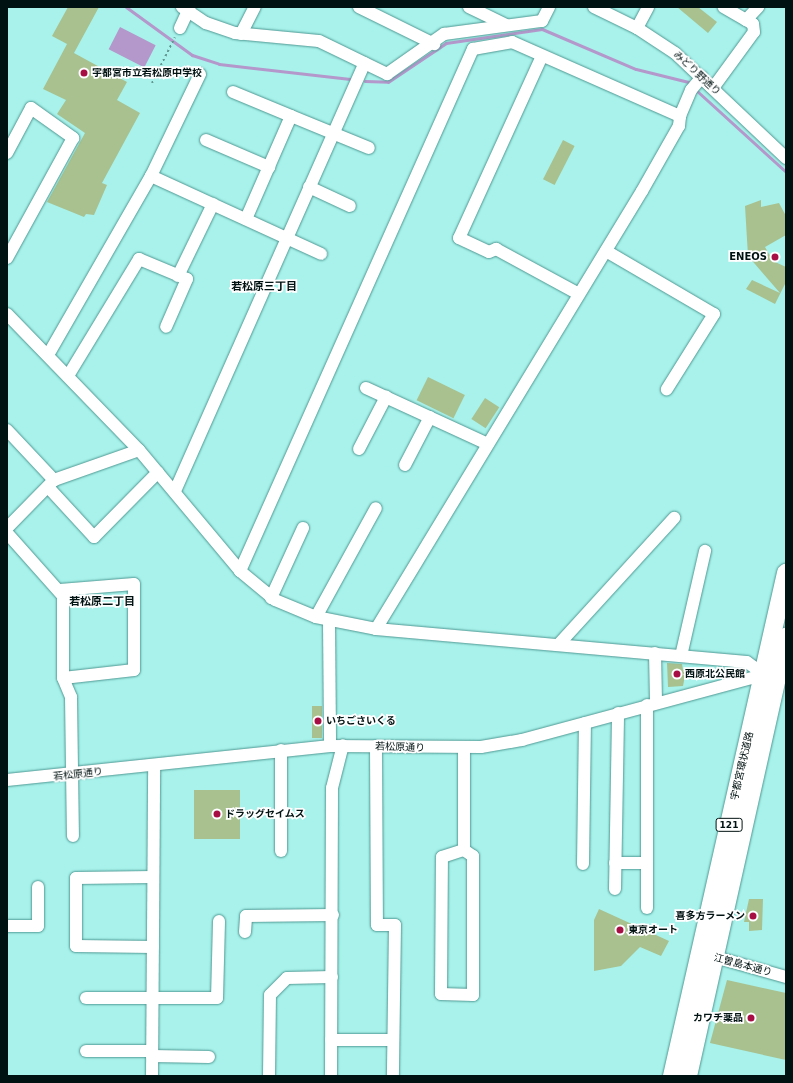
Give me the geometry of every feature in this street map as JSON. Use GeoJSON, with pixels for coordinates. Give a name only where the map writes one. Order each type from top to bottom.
{"type":"FeatureCollection","features":[{"type":"Feature","properties":{"kind":"highway","name":"宇都宮環状道路"},"geometry":{"type":"LineString","coordinates":[[776,674],[786,573]]}},
{"type":"Feature","properties":{"kind":"highway","name":"宇都宮環状道路"},"geometry":{"type":"LineString","coordinates":[[672,1076],[708,955],[786,637]]}},
{"type":"Feature","properties":{"kind":"highway","name":"宇都宮環状道路"},"geometry":{"type":"LineString","coordinates":[[688,1076],[708,955]]}},
{"type":"Feature","properties":{"kind":"street"},"geometry":{"type":"LineString","coordinates":[[241,34],[255,7]]}},
{"type":"Feature","properties":{"kind":"street"},"geometry":{"type":"LineString","coordinates":[[359,7],[434,44]]}},
{"type":"Feature","properties":{"kind":"street"},"geometry":{"type":"LineString","coordinates":[[469,7],[506,25]]}},
{"type":"Feature","properties":{"kind":"street"},"geometry":{"type":"LineString","coordinates":[[178,31],[187,9],[217,28],[241,34],[311,39],[366,63],[387,74],[434,44],[444,34],[542,21],[549,7]]}},
{"type":"Feature","properties":{"kind":"street","name":"みどり野通り"},"geometry":{"type":"LineString","coordinates":[[594,7],[637,28],[675,53],[786,158]]}},
{"type":"Feature","properties":{"kind":"street"},"geometry":{"type":"LineString","coordinates":[[637,28],[648,7]]}},
{"type":"Feature","properties":{"kind":"street"},"geometry":{"type":"LineString","coordinates":[[713,88],[754,32],[753,24],[724,7]]}},
{"type":"Feature","properties":{"kind":"street"},"geometry":{"type":"LineString","coordinates":[[746,20],[758,7]]}},
{"type":"Feature","properties":{"kind":"street"},"geometry":{"type":"LineString","coordinates":[[240,571],[473,49],[512,42],[680,116]]}},
{"type":"Feature","properties":{"kind":"street"},"geometry":{"type":"LineString","coordinates":[[542,56],[459,238],[489,252],[496,249],[579,294]]}},
{"type":"Feature","properties":{"kind":"street"},"geometry":{"type":"LineString","coordinates":[[175,491],[286,238],[366,63]]}},
{"type":"Feature","properties":{"kind":"street"},"geometry":{"type":"LineString","coordinates":[[48,355],[151,176],[200,74]]}},
{"type":"Feature","properties":{"kind":"street"},"geometry":{"type":"LineString","coordinates":[[376,629],[606,251],[679,126],[680,116],[691,90],[702,78]]}},
{"type":"Feature","properties":{"kind":"street"},"geometry":{"type":"LineString","coordinates":[[233,92],[369,148]]}},
{"type":"Feature","properties":{"kind":"street"},"geometry":{"type":"LineString","coordinates":[[7,153],[31,108],[73,138],[7,258]]}},
{"type":"Feature","properties":{"kind":"street"},"geometry":{"type":"LineString","coordinates":[[246,219],[291,116]]}},
{"type":"Feature","properties":{"kind":"street"},"geometry":{"type":"LineString","coordinates":[[206,140],[269,167]]}},
{"type":"Feature","properties":{"kind":"street"},"geometry":{"type":"LineString","coordinates":[[151,176],[321,254]]}},
{"type":"Feature","properties":{"kind":"street"},"geometry":{"type":"LineString","coordinates":[[309,187],[350,206]]}},
{"type":"Feature","properties":{"kind":"street"},"geometry":{"type":"LineString","coordinates":[[178,276],[213,204]]}},
{"type":"Feature","properties":{"kind":"street"},"geometry":{"type":"LineString","coordinates":[[606,251],[714,314],[667,389]]}},
{"type":"Feature","properties":{"kind":"street"},"geometry":{"type":"LineString","coordinates":[[68,376],[139,259],[187,279],[166,327]]}},
{"type":"Feature","properties":{"kind":"street"},"geometry":{"type":"LineString","coordinates":[[7,314],[139,450],[175,491],[240,571],[272,598],[329,621],[376,629],[559,644],[747,662],[776,674]]}},
{"type":"Feature","properties":{"kind":"street"},"geometry":{"type":"LineString","coordinates":[[366,388],[488,444]]}},
{"type":"Feature","properties":{"kind":"street"},"geometry":{"type":"LineString","coordinates":[[360,450],[386,397]]}},
{"type":"Feature","properties":{"kind":"street"},"geometry":{"type":"LineString","coordinates":[[405,465],[430,417]]}},
{"type":"Feature","properties":{"kind":"street"},"geometry":{"type":"LineString","coordinates":[[7,430],[94,537],[158,472]]}},
{"type":"Feature","properties":{"kind":"street"},"geometry":{"type":"LineString","coordinates":[[73,836],[70,775],[71,697],[64,678],[64,623],[60,590],[8,525],[51,484],[139,450]]}},
{"type":"Feature","properties":{"kind":"street"},"geometry":{"type":"LineString","coordinates":[[316,617],[376,508]]}},
{"type":"Feature","properties":{"kind":"street"},"geometry":{"type":"LineString","coordinates":[[559,644],[674,518]]}},
{"type":"Feature","properties":{"kind":"street"},"geometry":{"type":"LineString","coordinates":[[272,598],[303,528]]}},
{"type":"Feature","properties":{"kind":"street"},"geometry":{"type":"LineString","coordinates":[[681,656],[704,551]]}},
{"type":"Feature","properties":{"kind":"street"},"geometry":{"type":"LineString","coordinates":[[60,590],[134,584],[134,670],[64,678]]}},
{"type":"Feature","properties":{"kind":"street"},"geometry":{"type":"LineString","coordinates":[[329,621],[330,746]]}},
{"type":"Feature","properties":{"kind":"street"},"geometry":{"type":"LineString","coordinates":[[648,908],[652,703],[655,653]]}},
{"type":"Feature","properties":{"kind":"street","name":"若松原通り"},"geometry":{"type":"LineString","coordinates":[[7,780],[70,775],[281,750],[343,745],[464,748],[522,740],[652,703],[776,674]]}},
{"type":"Feature","properties":{"kind":"street"},"geometry":{"type":"LineString","coordinates":[[615,889],[618,713]]}},
{"type":"Feature","properties":{"kind":"street"},"geometry":{"type":"LineString","coordinates":[[583,864],[586,723]]}},
{"type":"Feature","properties":{"kind":"street"},"geometry":{"type":"LineString","coordinates":[[331,1076],[333,916],[332,788],[343,745]]}},
{"type":"Feature","properties":{"kind":"street"},"geometry":{"type":"LineString","coordinates":[[376,746],[377,925],[395,925],[393,1076]]}},
{"type":"Feature","properties":{"kind":"street"},"geometry":{"type":"LineString","coordinates":[[464,748],[464,850]]}},
{"type":"Feature","properties":{"kind":"street"},"geometry":{"type":"LineString","coordinates":[[281,750],[281,851]]}},
{"type":"Feature","properties":{"kind":"street"},"geometry":{"type":"LineString","coordinates":[[152,1076],[154,766]]}},
{"type":"Feature","properties":{"kind":"street"},"geometry":{"type":"LineString","coordinates":[[464,850],[473,856],[473,995],[441,994],[442,857],[464,850]]}},
{"type":"Feature","properties":{"kind":"street"},"geometry":{"type":"LineString","coordinates":[[615,863],[648,863]]}},
{"type":"Feature","properties":{"kind":"street"},"geometry":{"type":"LineString","coordinates":[[153,877],[76,878],[76,946],[153,947]]}},
{"type":"Feature","properties":{"kind":"street"},"geometry":{"type":"LineString","coordinates":[[7,926],[38,926],[38,888]]}},
{"type":"Feature","properties":{"kind":"street"},"geometry":{"type":"LineString","coordinates":[[245,932],[246,916],[333,916]]}},
{"type":"Feature","properties":{"kind":"street"},"geometry":{"type":"LineString","coordinates":[[86,998],[152,1000],[217,998],[219,921]]}},
{"type":"Feature","properties":{"kind":"street","name":"江曽島本通り"},"geometry":{"type":"LineString","coordinates":[[708,955],[786,977]]}},
{"type":"Feature","properties":{"kind":"street"},"geometry":{"type":"LineString","coordinates":[[269,1076],[270,995],[287,978],[332,977]]}},
{"type":"Feature","properties":{"kind":"street"},"geometry":{"type":"LineString","coordinates":[[331,1040],[393,1040]]}},
{"type":"Feature","properties":{"kind":"street"},"geometry":{"type":"LineString","coordinates":[[86,1051],[152,1053],[209,1057]]}},
{"type":"Feature","properties":{"kind":"path"},"geometry":{"type":"LineString","coordinates":[[152,83],[178,31]]}},
{"type":"Feature","properties":{"kind":"shaded area"},"geometry":{"type":"Polygon","coordinates":[[[120,27],[156,45],[144,67],[109,49],[120,27]]]}},
{"type":"Feature","properties":{"kind":"building"},"geometry":{"type":"Polygon","coordinates":[[[68,7],[99,7],[74,53],[127,82],[117,100],[140,113],[102,183],[107,185],[94,215],[86,214],[84,217],[47,202],[85,133],[57,114],[66,100],[43,89],[67,44],[52,36],[68,7]]]}},
{"type":"Feature","properties":{"kind":"building"},"geometry":{"type":"Polygon","coordinates":[[[677,7],[698,7],[717,22],[708,33],[677,7]]]}},
{"type":"Feature","properties":{"kind":"building"},"geometry":{"type":"Polygon","coordinates":[[[563,140],[575,146],[555,185],[543,179],[563,140]]]}},
{"type":"Feature","properties":{"kind":"building"},"geometry":{"type":"Polygon","coordinates":[[[761,200],[761,207],[779,203],[786,216],[786,235],[765,247],[773,261],[786,267],[786,282],[775,304],[746,289],[752,280],[780,293],[748,256],[745,206],[761,200]]]}},
{"type":"Feature","properties":{"kind":"building"},"geometry":{"type":"Polygon","coordinates":[[[428,377],[465,395],[453,418],[417,400],[428,377]]]}},
{"type":"Feature","properties":{"kind":"building"},"geometry":{"type":"Polygon","coordinates":[[[485,398],[499,407],[486,428],[471,419],[485,398]]]}},
{"type":"Feature","properties":{"kind":"building","name":"西原北公民館"},"geometry":{"type":"Polygon","coordinates":[[[667,663],[682,664],[683,670],[686,670],[683,686],[668,687],[667,663]]]}},
{"type":"Feature","properties":{"kind":"building","name":"いちごさいくる"},"geometry":{"type":"Polygon","coordinates":[[[312,706],[322,706],[322,738],[312,738],[312,706]]]}},
{"type":"Feature","properties":{"kind":"building","name":"ドラッグセイムス"},"geometry":{"type":"Polygon","coordinates":[[[194,790],[240,790],[240,839],[194,839],[194,790]]]}},
{"type":"Feature","properties":{"kind":"building","name":"喜多方ラーメン"},"geometry":{"type":"Polygon","coordinates":[[[749,899],[763,899],[762,930],[749,931],[749,922],[744,922],[749,899]]]}},
{"type":"Feature","properties":{"kind":"building","name":"東京オート"},"geometry":{"type":"Polygon","coordinates":[[[599,909],[669,941],[661,956],[640,947],[621,966],[594,971],[594,920],[599,909]]]}},
{"type":"Feature","properties":{"kind":"building","name":"カワチ薬品"},"geometry":{"type":"Polygon","coordinates":[[[727,980],[786,993],[786,1060],[710,1043],[727,980]]]}},
{"type":"Feature","properties":{"kind":"waterway"},"geometry":{"type":"LineString","coordinates":[[126,7],[192,55],[219,64],[350,79]]}},
{"type":"Feature","properties":{"kind":"waterway"},"geometry":{"type":"LineString","coordinates":[[365,81],[388,82],[446,43],[542,29],[636,69],[688,82]]}},
{"type":"Feature","properties":{"kind":"waterway"},"geometry":{"type":"LineString","coordinates":[[697,91],[786,172]]}},
{"type":"Feature","properties":{"kind":"place","name":"宇都宮市立若松原中学校"},"geometry":{"type":"Point","coordinates":[84,73]}},
{"type":"Feature","properties":{"kind":"place","name":"ENEOS"},"geometry":{"type":"Point","coordinates":[775,257]}},
{"type":"Feature","properties":{"kind":"place","name":"西原北公民館"},"geometry":{"type":"Point","coordinates":[677,674]}},
{"type":"Feature","properties":{"kind":"place","name":"いちごさいくる"},"geometry":{"type":"Point","coordinates":[318,721]}},
{"type":"Feature","properties":{"kind":"place","name":"ドラッグセイムス"},"geometry":{"type":"Point","coordinates":[217,814]}},
{"type":"Feature","properties":{"kind":"place","name":"喜多方ラーメン"},"geometry":{"type":"Point","coordinates":[753,916]}},
{"type":"Feature","properties":{"kind":"place","name":"東京オート"},"geometry":{"type":"Point","coordinates":[620,930]}},
{"type":"Feature","properties":{"kind":"place","name":"カワチ薬品"},"geometry":{"type":"Point","coordinates":[751,1018]}},
{"type":"Feature","properties":{"kind":"district","name":"若松原三丁目"},"geometry":{"type":"Point","coordinates":[264,287]}},
{"type":"Feature","properties":{"kind":"district","name":"若松原二丁目"},"geometry":{"type":"Point","coordinates":[102,602]}}]}
